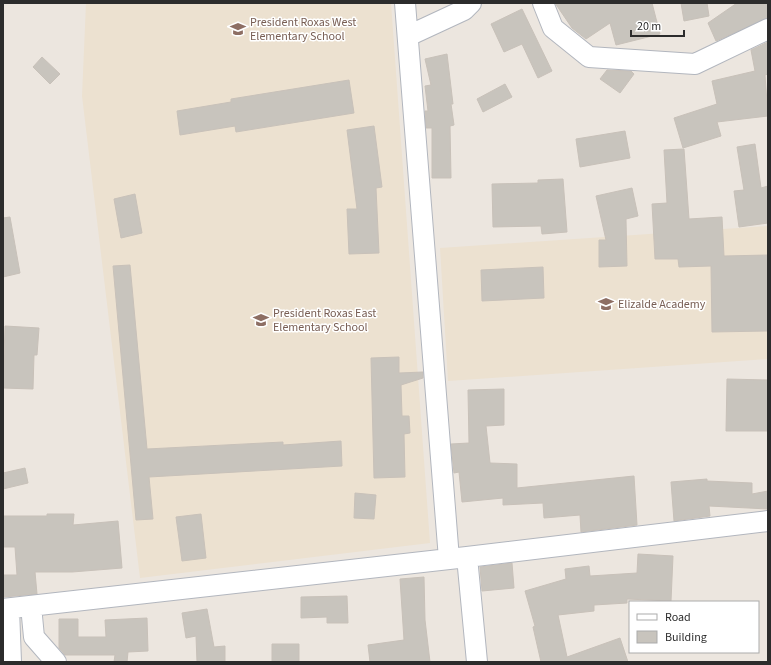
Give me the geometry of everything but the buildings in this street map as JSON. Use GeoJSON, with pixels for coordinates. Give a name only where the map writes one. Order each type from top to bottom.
{"type":"FeatureCollection","features":[{"type":"Feature","properties":{"kind":"street"},"geometry":{"type":"LineString","coordinates":[[405,3],[458,558],[477,662]]}},
{"type":"Feature","properties":{"kind":"street"},"geometry":{"type":"LineString","coordinates":[[408,36],[464,10],[471,3]]}},
{"type":"Feature","properties":{"kind":"street"},"geometry":{"type":"LineString","coordinates":[[543,3],[553,28],[588,57],[695,64],[768,29]]}},
{"type":"Feature","properties":{"kind":"street"},"geometry":{"type":"LineString","coordinates":[[11,662],[6,609],[768,522]]}},
{"type":"Feature","properties":{"kind":"street"},"geometry":{"type":"LineString","coordinates":[[31,606],[34,636],[56,662]]}},
{"type":"Feature","properties":{"kind":"shaded area","name":"President Roxas East Elementary School"},"geometry":{"type":"Polygon","coordinates":[[[86,3],[391,3],[430,543],[140,578],[82,96],[86,3]]]}},
{"type":"Feature","properties":{"kind":"shaded area","name":"Elizalde Academy"},"geometry":{"type":"Polygon","coordinates":[[[768,226],[768,359],[448,381],[440,248],[768,226]]]}},
{"type":"Feature","properties":{"kind":"place","name":"President Roxas West Elementary School"},"geometry":{"type":"Point","coordinates":[238,29]}},
{"type":"Feature","properties":{"kind":"place","name":"Elizalde Academy"},"geometry":{"type":"Point","coordinates":[606,304]}},
{"type":"Feature","properties":{"kind":"place","name":"President Roxas East Elementary School"},"geometry":{"type":"Point","coordinates":[261,320]}}]}
